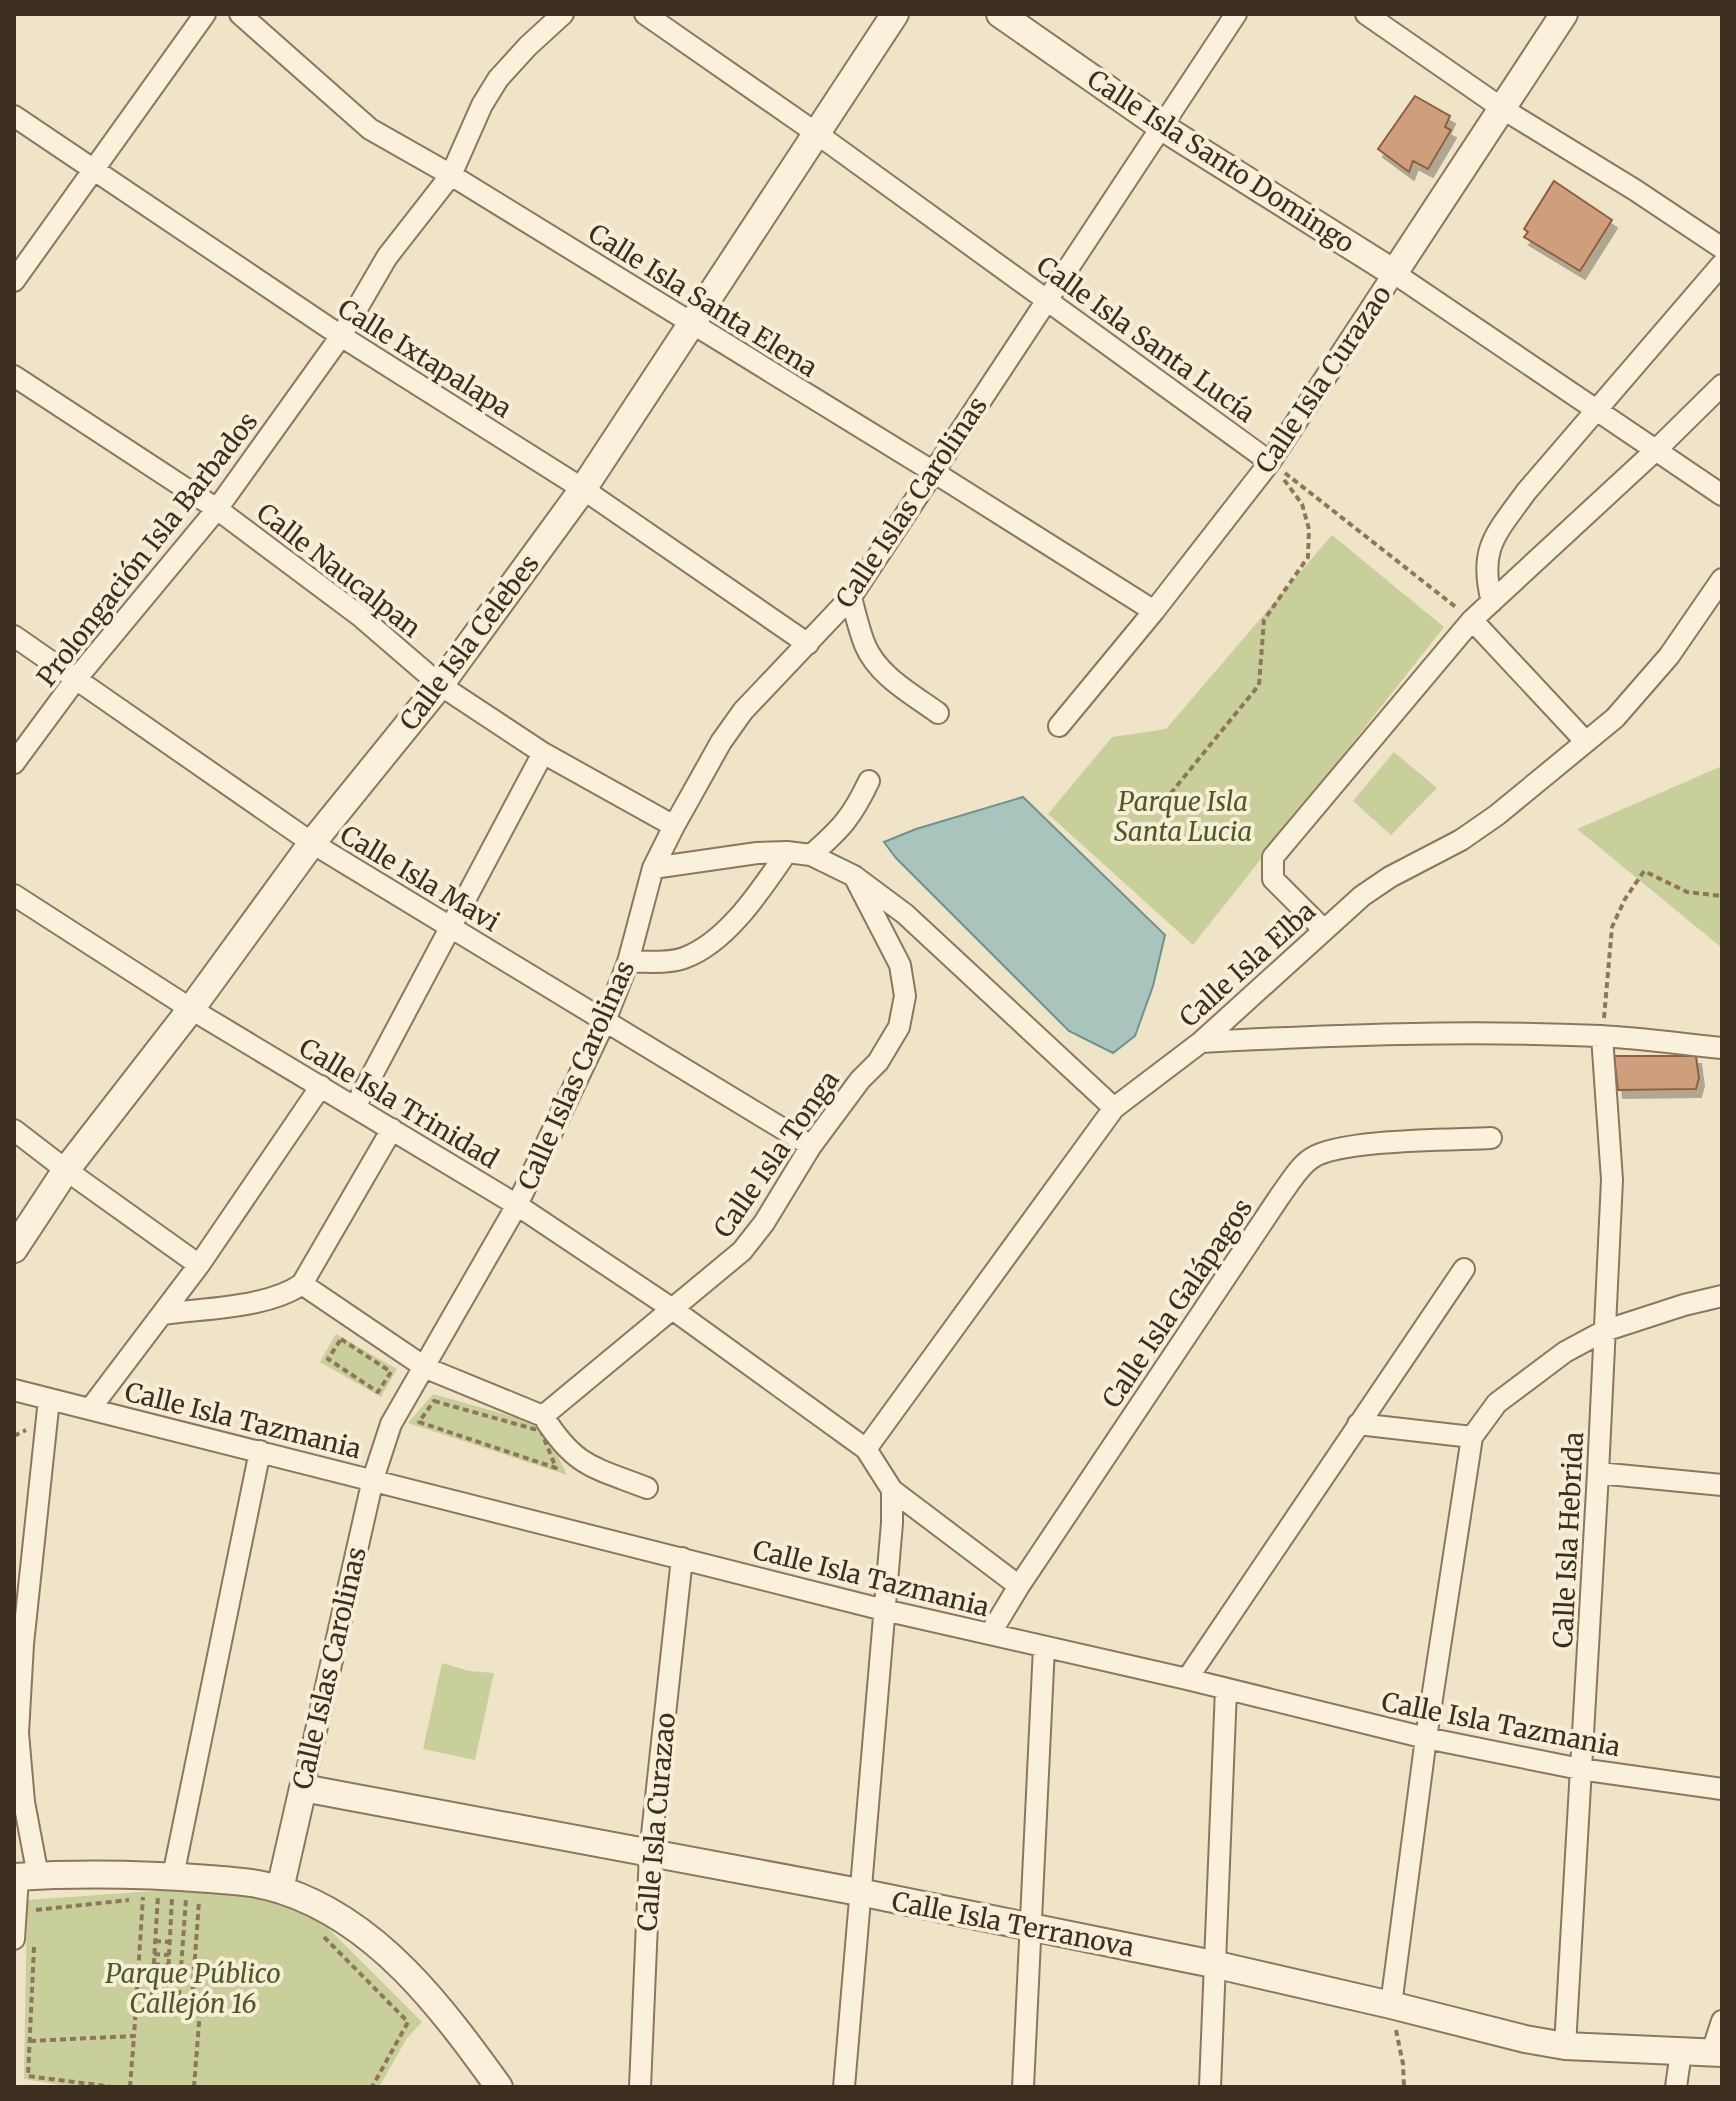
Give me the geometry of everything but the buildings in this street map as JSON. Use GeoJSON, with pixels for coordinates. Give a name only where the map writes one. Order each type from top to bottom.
{"type":"FeatureCollection","features":[{"type":"Feature","properties":{"kind":"street"},"geometry":{"type":"LineString","coordinates":[[14,281],[205,14]]}},
{"type":"Feature","properties":{"kind":"street","name":"Calle Isla Santa Elena"},"geometry":{"type":"LineString","coordinates":[[240,14],[370,129],[451,175],[1154,611]]}},
{"type":"Feature","properties":{"kind":"street","name":"Prolongación Isla Barbados"},"geometry":{"type":"LineString","coordinates":[[14,763],[76,679],[217,509],[341,336],[387,257],[451,175],[482,105],[498,79],[563,14]]}},
{"type":"Feature","properties":{"kind":"street","name":"Calle Isla Santa Lucía"},"geometry":{"type":"LineString","coordinates":[[645,14],[816,133],[1270,462]]}},
{"type":"Feature","properties":{"kind":"street","name":"Calle Isla Celebes"},"geometry":{"type":"LineString","coordinates":[[14,1249],[66,1170],[191,1009],[312,843],[440,685],[583,489],[895,14]]}},
{"type":"Feature","properties":{"kind":"street","name":"Calle Isla Santo Domingo"},"geometry":{"type":"LineString","coordinates":[[1000,14],[1162,127],[1394,273],[1722,495]]}},
{"type":"Feature","properties":{"kind":"street","name":"Calle Islas Carolinas"},"geometry":{"type":"LineString","coordinates":[[280,1889],[373,1479],[391,1424],[404,1398],[426,1368],[517,1205],[605,1021],[628,962],[653,868],[674,826],[721,742],[743,711],[851,597],[1236,14]]}},
{"type":"Feature","properties":{"kind":"street"},"geometry":{"type":"LineString","coordinates":[[1366,14],[1503,109],[1722,248]]}},
{"type":"Feature","properties":{"kind":"street","name":"Calle Isla Curazao"},"geometry":{"type":"LineString","coordinates":[[1059,726],[1154,611],[1270,462],[1564,14]]}},
{"type":"Feature","properties":{"kind":"street","name":"Calle Ixtapalapa"},"geometry":{"type":"LineString","coordinates":[[14,116],[341,336],[583,489],[808,644]]}},
{"type":"Feature","properties":{"kind":"street"},"geometry":{"type":"LineString","coordinates":[[1492,602],[1485,565],[1497,532],[1526,492],[1722,264]]}},
{"type":"Feature","properties":{"kind":"street","name":"Calle Naucalpan"},"geometry":{"type":"LineString","coordinates":[[14,376],[217,509],[360,616],[440,685],[543,753],[674,826]]}},
{"type":"Feature","properties":{"kind":"street"},"geometry":{"type":"LineString","coordinates":[[1324,930],[1273,879],[1273,857],[1472,620],[1722,385]]}},
{"type":"Feature","properties":{"kind":"street","name":"Calle Isla Elba"},"geometry":{"type":"LineString","coordinates":[[866,1449],[1114,1108],[1201,1042],[1362,896],[1390,877],[1461,840],[1497,815],[1615,718],[1649,682],[1722,579]]}},
{"type":"Feature","properties":{"kind":"street"},"geometry":{"type":"LineString","coordinates":[[851,597],[866,646],[877,664],[895,682],[938,713]]}},
{"type":"Feature","properties":{"kind":"street"},"geometry":{"type":"LineString","coordinates":[[1472,620],[1586,742]]}},
{"type":"Feature","properties":{"kind":"street","name":"Calle Isla Mavi"},"geometry":{"type":"LineString","coordinates":[[14,636],[312,843],[811,1146]]}},
{"type":"Feature","properties":{"kind":"street"},"geometry":{"type":"LineString","coordinates":[[355,1107],[543,753]]}},
{"type":"Feature","properties":{"kind":"street"},"geometry":{"type":"LineString","coordinates":[[811,855],[853,815],[869,781]]}},
{"type":"Feature","properties":{"kind":"street"},"geometry":{"type":"LineString","coordinates":[[628,962],[683,959],[722,935],[750,904],[787,852]]}},
{"type":"Feature","properties":{"kind":"street"},"geometry":{"type":"LineString","coordinates":[[653,868],[757,853],[787,852],[811,855],[854,876],[905,914],[1114,1108]]}},
{"type":"Feature","properties":{"kind":"street","name":"Calle Isla Tonga"},"geometry":{"type":"LineString","coordinates":[[543,1416],[742,1251],[764,1223],[811,1146],[860,1080],[878,1062],[899,1027],[905,996],[900,965],[854,876]]}},
{"type":"Feature","properties":{"kind":"street","name":"Calle Isla Trinidad"},"geometry":{"type":"LineString","coordinates":[[14,895],[191,1009],[517,1205],[671,1308],[866,1449]]}},
{"type":"Feature","properties":{"kind":"street"},"geometry":{"type":"LineString","coordinates":[[1201,1042],[1302,1036],[1459,1033],[1602,1036],[1722,1048]]}},
{"type":"Feature","properties":{"kind":"street","name":"Calle Isla Hebrida"},"geometry":{"type":"LineString","coordinates":[[1565,2046],[1612,1180],[1602,1036]]}},
{"type":"Feature","properties":{"kind":"street"},"geometry":{"type":"LineString","coordinates":[[90,1409],[164,1314],[321,1086]]}},
{"type":"Feature","properties":{"kind":"street"},"geometry":{"type":"LineString","coordinates":[[164,1314],[267,1299],[289,1293],[302,1284],[392,1129]]}},
{"type":"Feature","properties":{"kind":"street"},"geometry":{"type":"LineString","coordinates":[[14,1130],[199,1265]]}},
{"type":"Feature","properties":{"kind":"street","name":"Calle Isla Galápagos"},"geometry":{"type":"LineString","coordinates":[[990,1634],[1280,1196],[1308,1159],[1326,1150],[1354,1146],[1491,1138]]}},
{"type":"Feature","properties":{"kind":"street"},"geometry":{"type":"LineString","coordinates":[[1187,1679],[1464,1269]]}},
{"type":"Feature","properties":{"kind":"street"},"geometry":{"type":"LineString","coordinates":[[302,1284],[426,1368],[543,1416],[558,1440],[580,1461],[647,1488]]}},
{"type":"Feature","properties":{"kind":"street"},"geometry":{"type":"LineString","coordinates":[[1391,2005],[1426,1738],[1472,1437],[1497,1403],[1565,1352],[1604,1331],[1722,1296]]}},
{"type":"Feature","properties":{"kind":"street","name":"Calle Isla Tazmania"},"geometry":{"type":"LineString","coordinates":[[14,1390],[884,1610],[1187,1679],[1426,1738],[1580,1769],[1722,1789]]}},
{"type":"Feature","properties":{"kind":"street"},"geometry":{"type":"LineString","coordinates":[[24,1938],[23,1790],[18,1733],[23,1644],[49,1399]]}},
{"type":"Feature","properties":{"kind":"street"},"geometry":{"type":"LineString","coordinates":[[1358,1424],[1472,1437]]}},
{"type":"Feature","properties":{"kind":"street"},"geometry":{"type":"LineString","coordinates":[[866,1449],[892,1490],[1019,1586]]}},
{"type":"Feature","properties":{"kind":"street"},"geometry":{"type":"LineString","coordinates":[[167,1884],[260,1451]]}},
{"type":"Feature","properties":{"kind":"street"},"geometry":{"type":"LineString","coordinates":[[1598,1473],[1722,1485]]}},
{"type":"Feature","properties":{"kind":"street"},"geometry":{"type":"LineString","coordinates":[[844,2087],[892,1523],[892,1490]]}},
{"type":"Feature","properties":{"kind":"street","name":"Calle Isla Curazao"},"geometry":{"type":"LineString","coordinates":[[640,2087],[650,1853],[682,1558]]}},
{"type":"Feature","properties":{"kind":"street"},"geometry":{"type":"LineString","coordinates":[[1023,2087],[1044,1647]]}},
{"type":"Feature","properties":{"kind":"street"},"geometry":{"type":"LineString","coordinates":[[1210,2087],[1226,1689]]}},
{"type":"Feature","properties":{"kind":"street","name":"Calle Isla Terranova"},"geometry":{"type":"LineString","coordinates":[[303,1788],[859,1892],[1213,1964],[1485,2030],[1565,2046],[1717,2053]]}},
{"type":"Feature","properties":{"kind":"street"},"geometry":{"type":"LineString","coordinates":[[23,1876],[280,1889],[338,1916],[383,1951],[441,2008],[499,2087]]}},
{"type":"Feature","properties":{"kind":"street"},"geometry":{"type":"LineString","coordinates":[[1717,2053],[1722,2021]]}},
{"type":"Feature","properties":{"kind":"street"},"geometry":{"type":"LineString","coordinates":[[1676,2087],[1681,2052]]}},
{"type":"Feature","properties":{"kind":"path"},"geometry":{"type":"LineString","coordinates":[[1270,462],[1472,620]]}},
{"type":"Feature","properties":{"kind":"path"},"geometry":{"type":"LineString","coordinates":[[1158,809],[1259,685],[1264,620],[1308,557],[1309,529],[1302,504],[1270,462]]}},
{"type":"Feature","properties":{"kind":"path"},"geometry":{"type":"LineString","coordinates":[[1602,1036],[1612,927],[1625,899],[1644,871],[1687,892],[1722,896]]}},
{"type":"Feature","properties":{"kind":"path"},"geometry":{"type":"LineString","coordinates":[[341,1339],[391,1372],[378,1392],[328,1359],[341,1339]]}},
{"type":"Feature","properties":{"kind":"path"},"geometry":{"type":"LineString","coordinates":[[434,1401],[541,1431],[556,1468],[529,1459],[419,1422],[434,1401]]}},
{"type":"Feature","properties":{"kind":"path"},"geometry":{"type":"LineString","coordinates":[[35,1923],[36,1908],[167,1884],[199,1908]]}},
{"type":"Feature","properties":{"kind":"path"},"geometry":{"type":"LineString","coordinates":[[130,2087],[143,1908],[167,1884]]}},
{"type":"Feature","properties":{"kind":"path"},"geometry":{"type":"LineString","coordinates":[[152,1994],[156,1925],[167,1884]]}},
{"type":"Feature","properties":{"kind":"path"},"geometry":{"type":"LineString","coordinates":[[167,1884],[171,1926],[167,1995]]}},
{"type":"Feature","properties":{"kind":"path"},"geometry":{"type":"LineString","coordinates":[[167,1884],[195,1954]]}},
{"type":"Feature","properties":{"kind":"path"},"geometry":{"type":"LineString","coordinates":[[143,1908],[156,1925],[184,1929]]}},
{"type":"Feature","properties":{"kind":"path"},"geometry":{"type":"LineString","coordinates":[[194,2087],[200,2010],[192,1999],[192,1991],[199,1908]]}},
{"type":"Feature","properties":{"kind":"path"},"geometry":{"type":"LineString","coordinates":[[179,1996],[184,1929],[199,1908]]}},
{"type":"Feature","properties":{"kind":"path"},"geometry":{"type":"LineString","coordinates":[[184,1929],[198,1916]]}},
{"type":"Feature","properties":{"kind":"path"},"geometry":{"type":"LineString","coordinates":[[142,1917],[156,1925],[184,1929],[197,1925]]}},
{"type":"Feature","properties":{"kind":"path"},"geometry":{"type":"LineString","coordinates":[[156,1925],[171,1926]]}},
{"type":"Feature","properties":{"kind":"path"},"geometry":{"type":"LineString","coordinates":[[141,1946],[156,1925]]}},
{"type":"Feature","properties":{"kind":"path"},"geometry":{"type":"LineString","coordinates":[[141,1935],[156,1925],[171,1926],[184,1929],[196,1944]]}},
{"type":"Feature","properties":{"kind":"path"},"geometry":{"type":"LineString","coordinates":[[142,1926],[171,1926],[197,1935]]}},
{"type":"Feature","properties":{"kind":"path"},"geometry":{"type":"LineString","coordinates":[[320,1933],[408,2022],[372,2087]]}},
{"type":"Feature","properties":{"kind":"path"},"geometry":{"type":"LineString","coordinates":[[24,1938],[30,2041],[28,2076],[113,2087]]}},
{"type":"Feature","properties":{"kind":"path"},"geometry":{"type":"LineString","coordinates":[[140,1957],[169,1957],[194,1967],[228,1969]]}},
{"type":"Feature","properties":{"kind":"path"},"geometry":{"type":"LineString","coordinates":[[154,1959],[169,1966]]}},
{"type":"Feature","properties":{"kind":"path"},"geometry":{"type":"LineString","coordinates":[[139,1980],[193,1980]]}},
{"type":"Feature","properties":{"kind":"path"},"geometry":{"type":"LineString","coordinates":[[152,1982],[180,1982],[192,1991]]}},
{"type":"Feature","properties":{"kind":"path"},"geometry":{"type":"LineString","coordinates":[[138,1994],[192,1999]]}},
{"type":"Feature","properties":{"kind":"path"},"geometry":{"type":"LineString","coordinates":[[1391,2005],[1403,2064],[1404,2087]]}},
{"type":"Feature","properties":{"kind":"path"},"geometry":{"type":"LineString","coordinates":[[30,2041],[134,2036]]}},
{"type":"Feature","properties":{"kind":"green space","name":"Parque Isla Santa Lucia"},"geometry":{"type":"Polygon","coordinates":[[[1332,535],[1444,627],[1193,945],[1048,814],[1112,737],[1166,729],[1332,535]]]}},
{"type":"Feature","properties":{"kind":"green space"},"geometry":{"type":"Polygon","coordinates":[[[1394,752],[1437,788],[1391,835],[1353,801],[1394,752]]]}},
{"type":"Feature","properties":{"kind":"green space"},"geometry":{"type":"Polygon","coordinates":[[[1722,766],[1722,948],[1577,829],[1722,766]]]}},
{"type":"Feature","properties":{"kind":"green space"},"geometry":{"type":"Polygon","coordinates":[[[336,1334],[397,1369],[381,1397],[320,1362],[336,1334]]]}},
{"type":"Feature","properties":{"kind":"green space"},"geometry":{"type":"Polygon","coordinates":[[[433,1394],[543,1425],[567,1475],[408,1423],[433,1394]]]}},
{"type":"Feature","properties":{"kind":"green space"},"geometry":{"type":"Polygon","coordinates":[[[442,1663],[469,1671],[494,1673],[475,1760],[423,1749],[442,1663]]]}},
{"type":"Feature","properties":{"kind":"green space","name":"Parque Público Callejón 16"},"geometry":{"type":"Polygon","coordinates":[[[212,1887],[270,1897],[324,1924],[422,2022],[407,2038],[379,2087],[73,2087],[24,2079],[27,1900],[212,1887]]]}},
{"type":"Feature","properties":{"kind":"water"},"geometry":{"type":"Polygon","coordinates":[[[1023,797],[1165,935],[1153,986],[1135,1036],[1113,1053],[1069,1031],[896,858],[884,842],[916,829],[1023,797]]]}}]}
